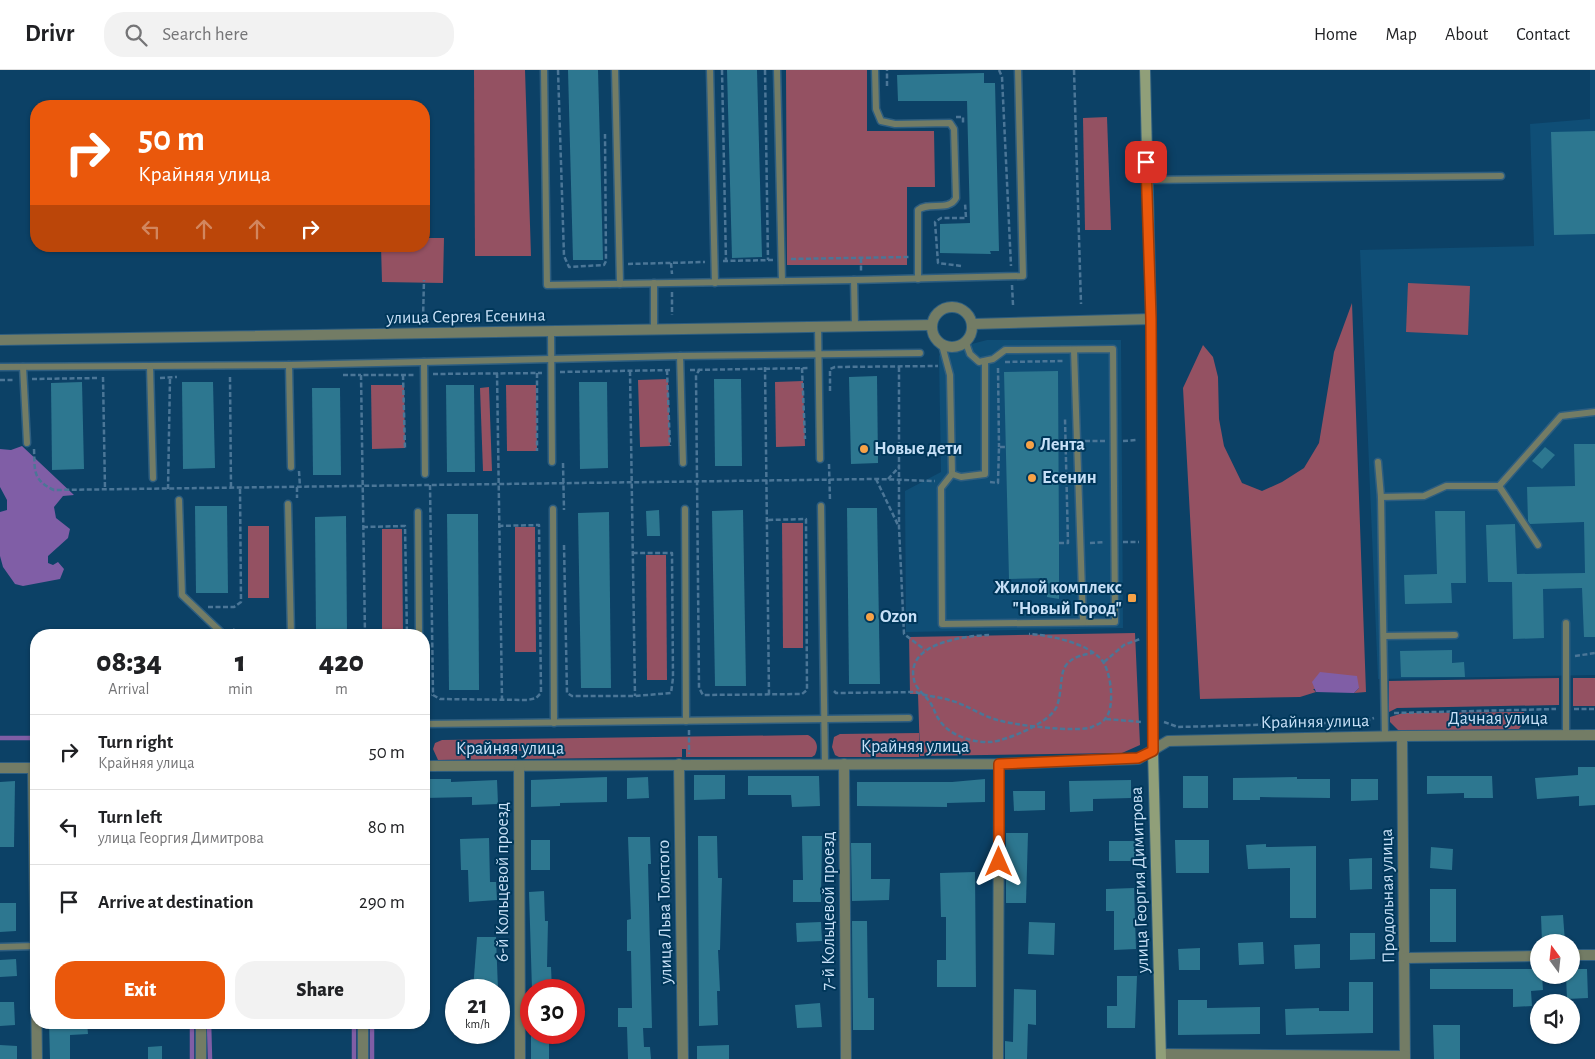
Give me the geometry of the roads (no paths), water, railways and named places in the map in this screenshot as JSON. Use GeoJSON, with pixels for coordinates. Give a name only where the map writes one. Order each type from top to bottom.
{"type":"FeatureCollection","features":[{"type":"Feature","properties":{"kind":"street","name":"улица Георгия Димитрова"},"geometry":{"type":"LineString","coordinates":[[1145,70],[1146,180],[1151,319],[1153,751],[1161,1056]]}},
{"type":"Feature","properties":{"kind":"street"},"geometry":{"type":"LineString","coordinates":[[952,307],[964,310],[973,324],[972,332],[966,343],[954,348],[942,345],[934,336],[932,325],[936,314],[941,310],[952,307]]}},
{"type":"Feature","properties":{"kind":"street"},"geometry":{"type":"LineString","coordinates":[[973,324],[1151,319]]}},
{"type":"Feature","properties":{"kind":"street","name":"улица Сергея Есенина"},"geometry":{"type":"LineString","coordinates":[[0,340],[932,325]]}},
{"type":"Feature","properties":{"kind":"street","name":"Дачная улица"},"geometry":{"type":"LineString","coordinates":[[1402,736],[1595,735]]}},
{"type":"Feature","properties":{"kind":"street","name":"Крайняя улица"},"geometry":{"type":"LineString","coordinates":[[430,766],[999,764],[1138,758],[1168,741],[1402,736]]}},
{"type":"Feature","properties":{"kind":"street","name":"Продольная улица"},"geometry":{"type":"LineString","coordinates":[[1161,1056],[1405,1058],[1402,736]]}},
{"type":"Feature","properties":{"kind":"street","name":"улица Льва Толстого"},"geometry":{"type":"LineString","coordinates":[[683,1059],[685,764]]}},
{"type":"Feature","properties":{"kind":"street","name":"7-й Кольцевой проезд"},"geometry":{"type":"LineString","coordinates":[[844,764],[846,1059]]}},
{"type":"Feature","properties":{"kind":"street"},"geometry":{"type":"LineString","coordinates":[[998,1059],[999,764]]}},
{"type":"Feature","properties":{"kind":"street","name":"6-й Кольцевой проезд"},"geometry":{"type":"LineString","coordinates":[[518,766],[520,1059]]}},
{"type":"Feature","properties":{"kind":"street"},"geometry":{"type":"LineString","coordinates":[[0,768],[30,768]]}},
{"type":"Feature","properties":{"kind":"street"},"geometry":{"type":"LineString","coordinates":[[1580,955],[1595,954]]}},
{"type":"Feature","properties":{"kind":"street"},"geometry":{"type":"LineString","coordinates":[[1405,958],[1530,956]]}},
{"type":"Feature","properties":{"kind":"street"},"geometry":{"type":"LineString","coordinates":[[36,1029],[37,1059]]}},
{"type":"Feature","properties":{"kind":"street"},"geometry":{"type":"LineString","coordinates":[[201,1029],[201,1059]]}},
{"type":"Feature","properties":{"kind":"street"},"geometry":{"type":"LineString","coordinates":[[363,1029],[363,1059]]}},
{"type":"Feature","properties":{"kind":"lane"},"geometry":{"type":"LineString","coordinates":[[544,70],[547,285],[1023,276],[1018,70]]}},
{"type":"Feature","properties":{"kind":"lane"},"geometry":{"type":"LineString","coordinates":[[615,70],[620,284]]}},
{"type":"Feature","properties":{"kind":"lane"},"geometry":{"type":"LineString","coordinates":[[710,70],[715,282]]}},
{"type":"Feature","properties":{"kind":"lane"},"geometry":{"type":"LineString","coordinates":[[777,70],[782,282]]}},
{"type":"Feature","properties":{"kind":"lane"},"geometry":{"type":"LineString","coordinates":[[875,70],[876,109],[881,121],[895,124],[950,123],[954,128],[956,198],[952,204],[923,206],[918,210],[918,279]]}},
{"type":"Feature","properties":{"kind":"lane"},"geometry":{"type":"LineString","coordinates":[[1146,180],[1501,176]]}},
{"type":"Feature","properties":{"kind":"lane"},"geometry":{"type":"LineString","coordinates":[[854,280],[855,326]]}},
{"type":"Feature","properties":{"kind":"lane"},"geometry":{"type":"LineString","coordinates":[[654,283],[654,329]]}},
{"type":"Feature","properties":{"kind":"lane"},"geometry":{"type":"LineString","coordinates":[[818,327],[820,459]]}},
{"type":"Feature","properties":{"kind":"lane"},"geometry":{"type":"LineString","coordinates":[[551,331],[552,462]]}},
{"type":"Feature","properties":{"kind":"lane"},"geometry":{"type":"LineString","coordinates":[[942,345],[950,375],[952,474],[941,488],[942,624],[1115,622],[1113,349],[1005,350],[985,362],[978,362],[970,354],[966,343]]}},
{"type":"Feature","properties":{"kind":"lane"},"geometry":{"type":"LineString","coordinates":[[1074,350],[1083,622]]}},
{"type":"Feature","properties":{"kind":"lane"},"geometry":{"type":"LineString","coordinates":[[0,367],[289,365],[551,358],[920,353]]}},
{"type":"Feature","properties":{"kind":"lane"},"geometry":{"type":"LineString","coordinates":[[680,356],[683,463]]}},
{"type":"Feature","properties":{"kind":"lane"},"geometry":{"type":"LineString","coordinates":[[424,362],[425,474]]}},
{"type":"Feature","properties":{"kind":"lane"},"geometry":{"type":"LineString","coordinates":[[952,474],[961,476],[986,474],[985,362]]}},
{"type":"Feature","properties":{"kind":"lane"},"geometry":{"type":"LineString","coordinates":[[289,365],[291,467]]}},
{"type":"Feature","properties":{"kind":"lane"},"geometry":{"type":"LineString","coordinates":[[150,366],[153,478]]}},
{"type":"Feature","properties":{"kind":"lane"},"geometry":{"type":"LineString","coordinates":[[23,367],[27,443]]}},
{"type":"Feature","properties":{"kind":"lane"},"geometry":{"type":"LineString","coordinates":[[1381,497],[1424,496],[1446,486],[1499,486],[1561,416],[1595,412]]}},
{"type":"Feature","properties":{"kind":"lane"},"geometry":{"type":"LineString","coordinates":[[1378,462],[1381,497],[1385,736]]}},
{"type":"Feature","properties":{"kind":"lane"},"geometry":{"type":"LineString","coordinates":[[1499,486],[1538,545]]}},
{"type":"Feature","properties":{"kind":"lane"},"geometry":{"type":"LineString","coordinates":[[179,500],[182,595],[218,629]]}},
{"type":"Feature","properties":{"kind":"lane"},"geometry":{"type":"LineString","coordinates":[[288,504],[291,629]]}},
{"type":"Feature","properties":{"kind":"lane"},"geometry":{"type":"LineString","coordinates":[[822,506],[825,764]]}},
{"type":"Feature","properties":{"kind":"lane"},"geometry":{"type":"LineString","coordinates":[[553,509],[554,723]]}},
{"type":"Feature","properties":{"kind":"lane"},"geometry":{"type":"LineString","coordinates":[[684,509],[687,721]]}},
{"type":"Feature","properties":{"kind":"lane"},"geometry":{"type":"LineString","coordinates":[[418,512],[419,629]]}},
{"type":"Feature","properties":{"kind":"lane"},"geometry":{"type":"LineString","coordinates":[[1566,623],[1566,735]]}},
{"type":"Feature","properties":{"kind":"lane"},"geometry":{"type":"LineString","coordinates":[[1384,636],[1455,635]]}},
{"type":"Feature","properties":{"kind":"lane"},"geometry":{"type":"LineString","coordinates":[[430,724],[909,718]]}},
{"type":"Feature","properties":{"kind":"lane"},"geometry":{"type":"LineString","coordinates":[[0,947],[30,946]]}},
{"type":"Feature","properties":{"kind":"waterway"},"geometry":{"type":"LineString","coordinates":[[0,738],[30,738]]}},
{"type":"Feature","properties":{"kind":"waterway"},"geometry":{"type":"LineString","coordinates":[[192,1029],[192,1059]]}},
{"type":"Feature","properties":{"kind":"waterway"},"geometry":{"type":"LineString","coordinates":[[209,1029],[210,1059]]}},
{"type":"Feature","properties":{"kind":"waterway"},"geometry":{"type":"LineString","coordinates":[[354,1029],[354,1059]]}},
{"type":"Feature","properties":{"kind":"waterway"},"geometry":{"type":"LineString","coordinates":[[372,1029],[372,1059]]}},
{"type":"Feature","properties":{"kind":"place","name":"Лента"},"geometry":{"type":"Point","coordinates":[1030,445]}},
{"type":"Feature","properties":{"kind":"place","name":"Новые дети"},"geometry":{"type":"Point","coordinates":[864,449]}},
{"type":"Feature","properties":{"kind":"place","name":"Есенин"},"geometry":{"type":"Point","coordinates":[1032,478]}},
{"type":"Feature","properties":{"kind":"place","name":"Жилой комплекс \"Новый Город\""},"geometry":{"type":"Point","coordinates":[1132,598]}},
{"type":"Feature","properties":{"kind":"place","name":"Ozon"},"geometry":{"type":"Point","coordinates":[870,617]}}]}
